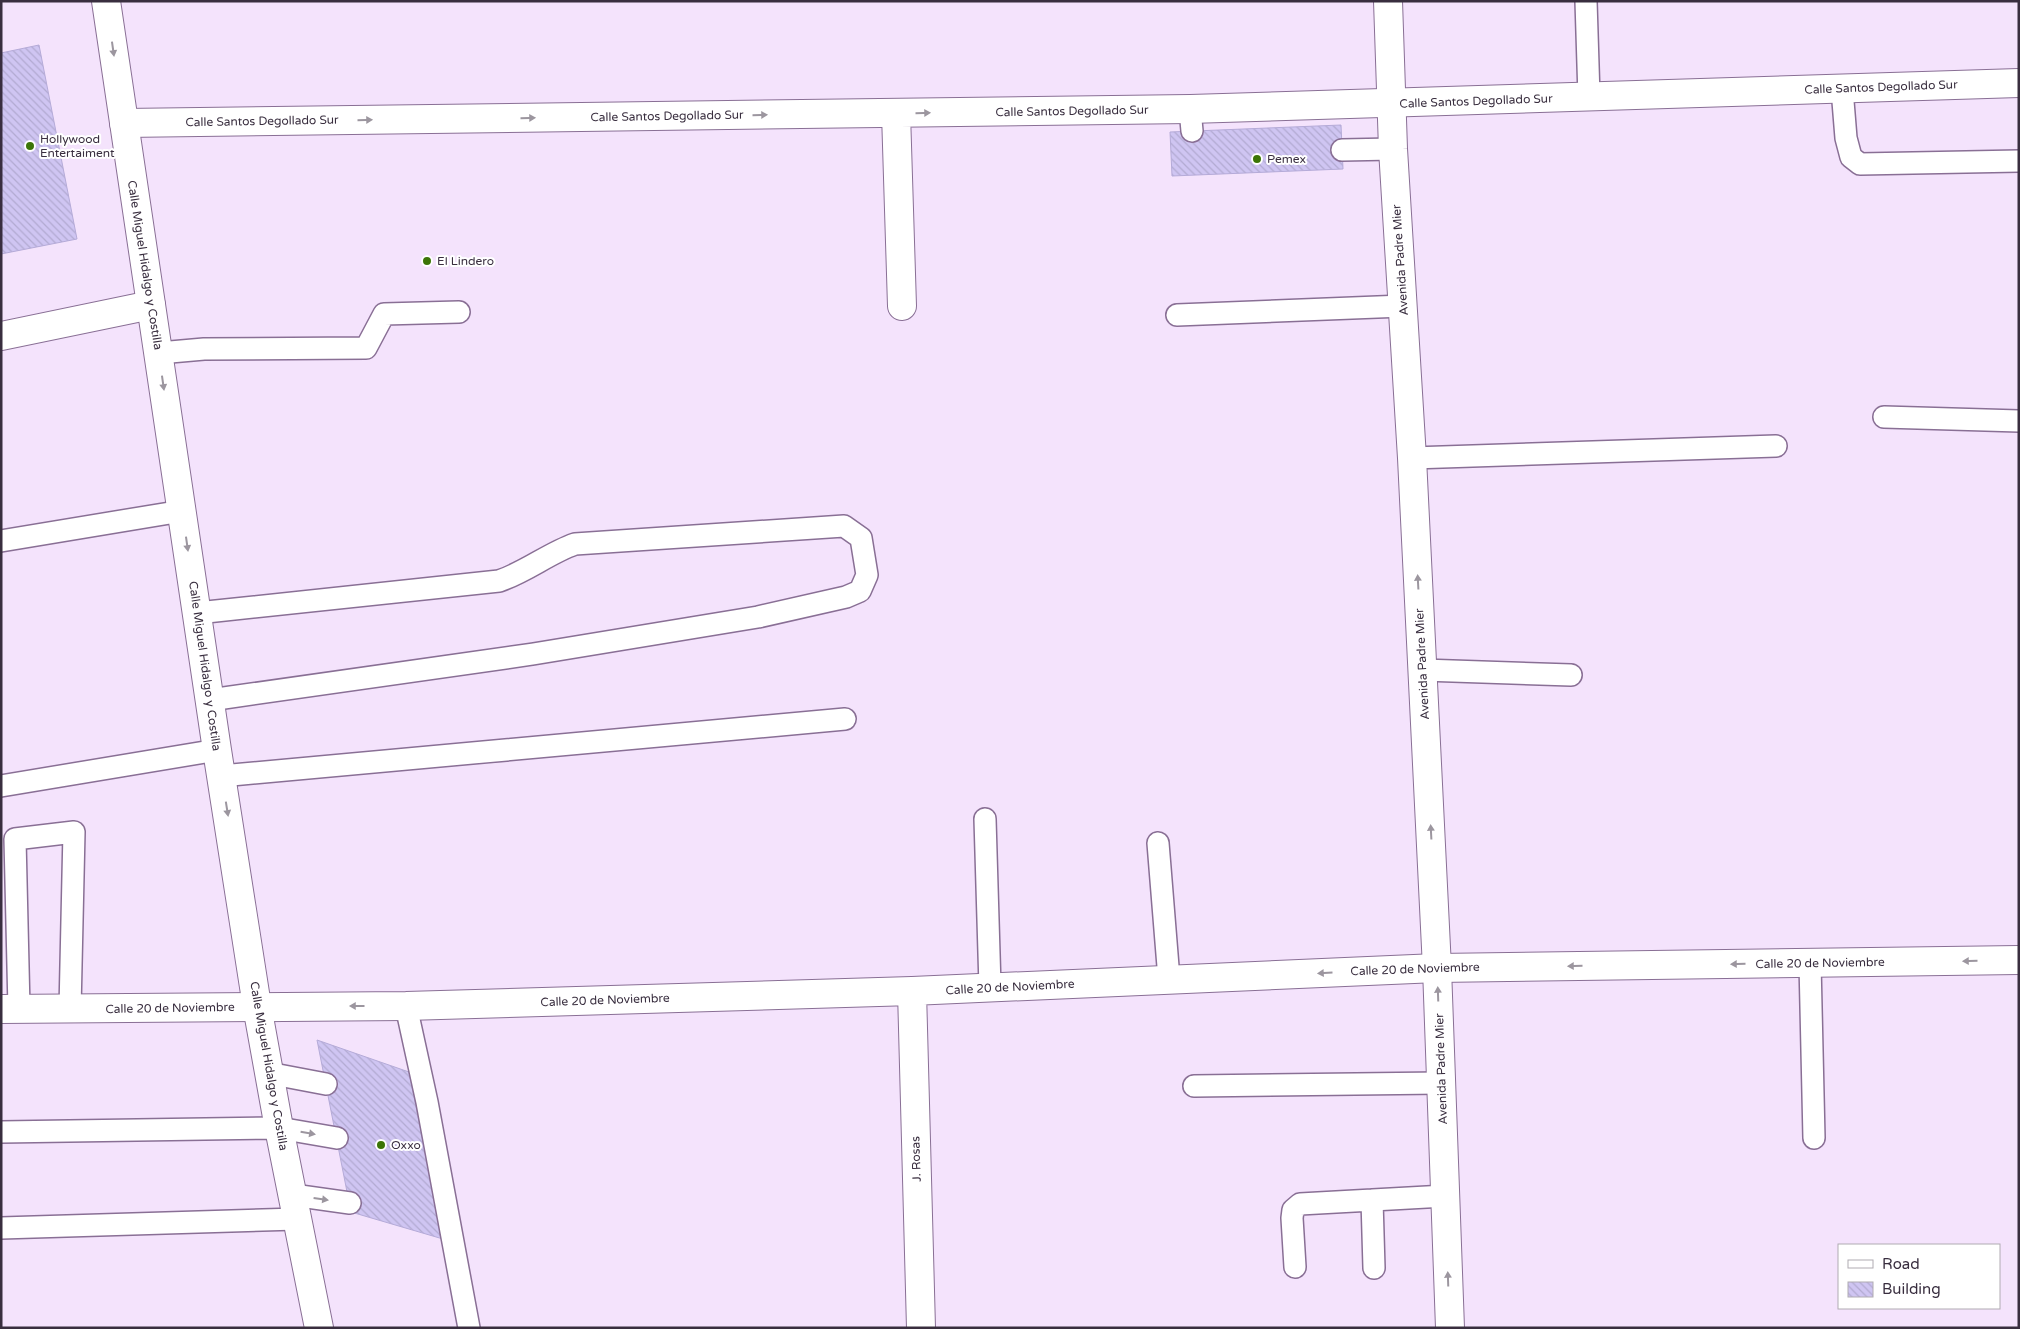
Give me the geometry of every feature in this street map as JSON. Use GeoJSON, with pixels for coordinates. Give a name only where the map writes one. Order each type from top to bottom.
{"type":"FeatureCollection","features":[{"type":"Feature","properties":{"kind":"street","name":"Calle Miguel Hidalgo y Costilla"},"geometry":{"type":"LineString","coordinates":[[106,1],[217,750],[257,1006],[268,1073],[320,1328]]}},
{"type":"Feature","properties":{"kind":"street","name":"Avenida Padre Mier"},"geometry":{"type":"LineString","coordinates":[[1388,1],[1393,149],[1412,458],[1437,968],[1450,1328]]}},
{"type":"Feature","properties":{"kind":"street","name":"Calle Santos Degollado Sur"},"geometry":{"type":"LineString","coordinates":[[124,122],[896,113],[1191,120],[1391,104],[2019,83]]}},
{"type":"Feature","properties":{"kind":"street"},"geometry":{"type":"LineString","coordinates":[[896,113],[902,306]]}},
{"type":"Feature","properties":{"kind":"street"},"geometry":{"type":"LineString","coordinates":[[1,336],[151,305]]}},
{"type":"Feature","properties":{"kind":"street","name":"Calle 20 de Noviembre"},"geometry":{"type":"LineString","coordinates":[[10,1009],[406,1006],[912,991],[1437,968],[2019,960]]}},
{"type":"Feature","properties":{"kind":"street","name":"J. Rosas"},"geometry":{"type":"LineString","coordinates":[[912,991],[921,1328]]}},
{"type":"Feature","properties":{"kind":"lane"},"geometry":{"type":"LineString","coordinates":[[1586,1],[1589,97]]}},
{"type":"Feature","properties":{"kind":"lane"},"geometry":{"type":"LineString","coordinates":[[1842,89],[1846,138],[1850,158],[1860,164],[2019,162]]}},
{"type":"Feature","properties":{"kind":"lane"},"geometry":{"type":"LineString","coordinates":[[1342,150],[1393,149]]}},
{"type":"Feature","properties":{"kind":"lane"},"geometry":{"type":"LineString","coordinates":[[1177,315],[1403,306]]}},
{"type":"Feature","properties":{"kind":"lane"},"geometry":{"type":"LineString","coordinates":[[159,352],[204,349],[366,348],[384,314],[459,312]]}},
{"type":"Feature","properties":{"kind":"lane"},"geometry":{"type":"LineString","coordinates":[[1884,417],[2019,421]]}},
{"type":"Feature","properties":{"kind":"lane"},"geometry":{"type":"LineString","coordinates":[[1412,458],[1776,446]]}},
{"type":"Feature","properties":{"kind":"lane"},"geometry":{"type":"LineString","coordinates":[[1,541],[182,511]]}},
{"type":"Feature","properties":{"kind":"lane"},"geometry":{"type":"LineString","coordinates":[[197,614],[499,580],[510,577],[562,549],[576,544],[844,526],[862,538],[867,575],[860,591],[846,597],[758,616],[533,654],[210,700]]}},
{"type":"Feature","properties":{"kind":"lane"},"geometry":{"type":"LineString","coordinates":[[1423,670],[1571,675]]}},
{"type":"Feature","properties":{"kind":"lane"},"geometry":{"type":"LineString","coordinates":[[222,776],[845,719]]}},
{"type":"Feature","properties":{"kind":"lane"},"geometry":{"type":"LineString","coordinates":[[1,786],[217,750]]}},
{"type":"Feature","properties":{"kind":"lane"},"geometry":{"type":"LineString","coordinates":[[985,819],[990,987]]}},
{"type":"Feature","properties":{"kind":"lane"},"geometry":{"type":"LineString","coordinates":[[10,1009],[15,839],[74,832],[70,1009]]}},
{"type":"Feature","properties":{"kind":"lane"},"geometry":{"type":"LineString","coordinates":[[1158,843],[1169,979]]}},
{"type":"Feature","properties":{"kind":"lane"},"geometry":{"type":"LineString","coordinates":[[1810,963],[1814,1138]]}},
{"type":"Feature","properties":{"kind":"lane"},"geometry":{"type":"LineString","coordinates":[[406,1006],[421,1100],[444,1221],[469,1328]]}},
{"type":"Feature","properties":{"kind":"lane"},"geometry":{"type":"LineString","coordinates":[[268,1073],[326,1084]]}},
{"type":"Feature","properties":{"kind":"lane"},"geometry":{"type":"LineString","coordinates":[[1194,1086],[1441,1083]]}},
{"type":"Feature","properties":{"kind":"lane"},"geometry":{"type":"LineString","coordinates":[[1,1132],[279,1128],[337,1138]]}},
{"type":"Feature","properties":{"kind":"lane"},"geometry":{"type":"LineString","coordinates":[[1295,1267],[1292,1218],[1293,1210],[1300,1204],[1445,1196]]}},
{"type":"Feature","properties":{"kind":"lane"},"geometry":{"type":"LineString","coordinates":[[1372,1200],[1374,1268]]}},
{"type":"Feature","properties":{"kind":"lane"},"geometry":{"type":"LineString","coordinates":[[1,1228],[350,1203]]}},
{"type":"Feature","properties":{"kind":"building","name":"Hollywood Entertaiment"},"geometry":{"type":"Polygon","coordinates":[[[39,45],[77,239],[1,254],[1,53],[39,45]]]}},
{"type":"Feature","properties":{"kind":"building","name":"Pemex"},"geometry":{"type":"Polygon","coordinates":[[[1341,125],[1343,169],[1172,176],[1170,132],[1341,125]]]}},
{"type":"Feature","properties":{"kind":"building","name":"Oxxo"},"geometry":{"type":"Polygon","coordinates":[[[317,1040],[409,1072],[443,1239],[351,1212],[317,1040]]]}},
{"type":"Feature","properties":{"kind":"place","name":"Hollywood Entertaiment"},"geometry":{"type":"Point","coordinates":[30,146]}},
{"type":"Feature","properties":{"kind":"place","name":"Pemex"},"geometry":{"type":"Point","coordinates":[1257,159]}},
{"type":"Feature","properties":{"kind":"place","name":"El Lindero"},"geometry":{"type":"Point","coordinates":[427,261]}},
{"type":"Feature","properties":{"kind":"place","name":"Oxxo"},"geometry":{"type":"Point","coordinates":[381,1145]}}]}
